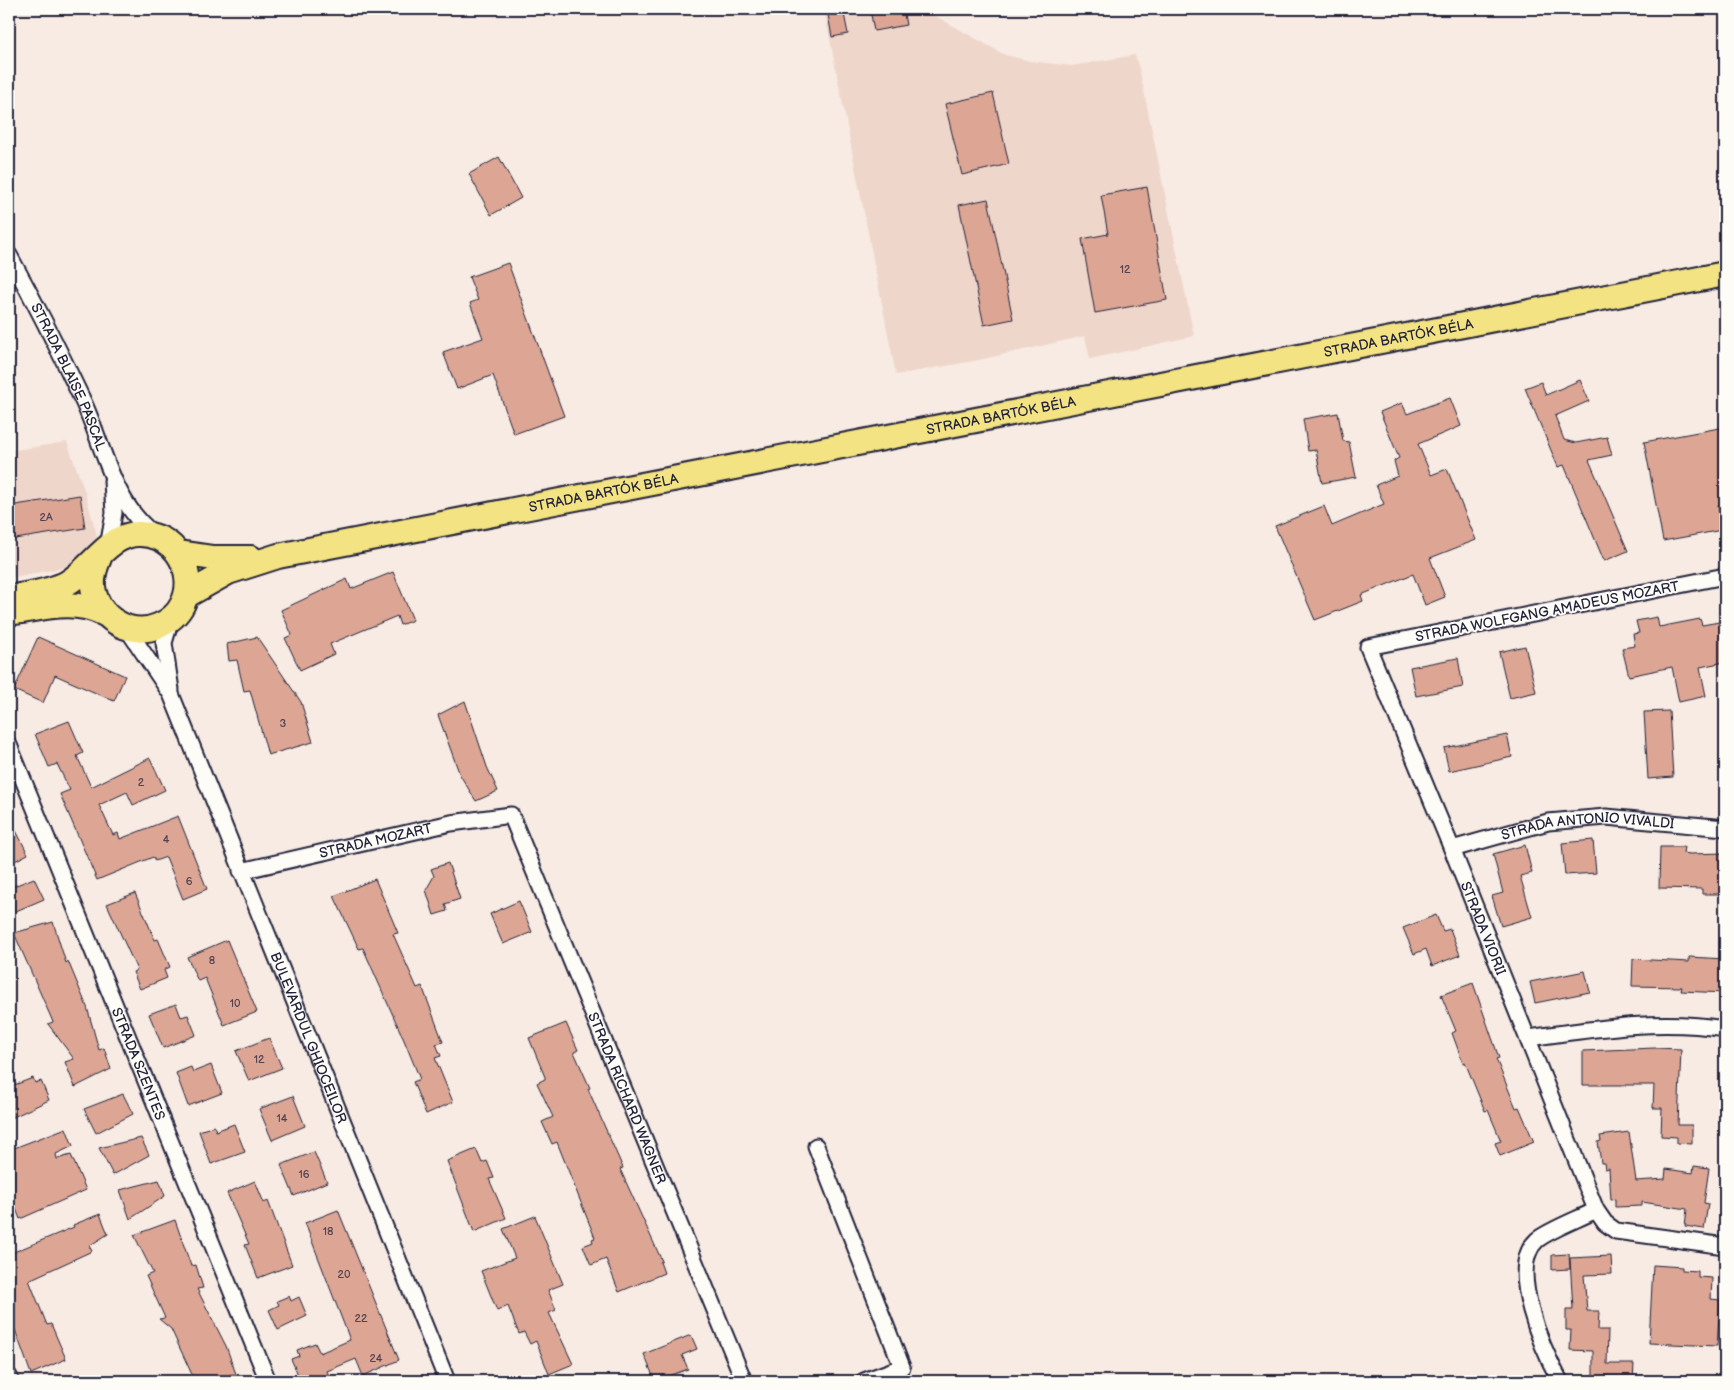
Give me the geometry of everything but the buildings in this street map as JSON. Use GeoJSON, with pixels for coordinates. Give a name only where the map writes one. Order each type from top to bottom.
{"type":"FeatureCollection","features":[{"type":"Feature","properties":{"kind":"main road","name":"STRADA BARTÓK BÉLA"},"geometry":{"type":"LineString","coordinates":[[187,595],[235,568],[278,556],[1725,274]]}},
{"type":"Feature","properties":{"kind":"main road"},"geometry":{"type":"LineString","coordinates":[[9,598],[62,586],[80,574],[122,537],[140,534],[157,536],[169,543],[179,553],[187,573],[187,595],[182,607],[171,619],[150,628],[126,628],[105,614],[80,605],[66,604],[9,613]]}},
{"type":"Feature","properties":{"kind":"main road"},"geometry":{"type":"LineString","coordinates":[[103,552],[94,572],[93,587],[97,602],[105,614]]}},
{"type":"Feature","properties":{"kind":"main road","name":"STRADA BARTÓK BÉLA"},"geometry":{"type":"LineString","coordinates":[[179,553],[213,558],[278,556]]}},
{"type":"Feature","properties":{"kind":"street","name":"STRADA BLAISE PASCAL"},"geometry":{"type":"LineString","coordinates":[[9,255],[83,401],[111,474],[134,515],[144,527],[157,536]]}},
{"type":"Feature","properties":{"kind":"street","name":"STRADA BLAISE PASCAL"},"geometry":{"type":"LineString","coordinates":[[103,552],[114,513],[111,474]]}},
{"type":"Feature","properties":{"kind":"street","name":"STRADA WOLFGANG AMADEUS MOZART"},"geometry":{"type":"LineString","coordinates":[[1368,646],[1725,576]]}},
{"type":"Feature","properties":{"kind":"street","name":"BULEVARDUL GHIOCEILOR"},"geometry":{"type":"LineString","coordinates":[[171,619],[164,643],[171,694]]}},
{"type":"Feature","properties":{"kind":"street","name":"BULEVARDUL GHIOCEILOR"},"geometry":{"type":"LineString","coordinates":[[126,628],[171,694],[448,1381]]}},
{"type":"Feature","properties":{"kind":"street","name":"STRADA VIORII"},"geometry":{"type":"LineString","coordinates":[[1368,646],[1452,848],[1596,1210]]}},
{"type":"Feature","properties":{"kind":"street","name":"STRADA SZENTES"},"geometry":{"type":"LineString","coordinates":[[9,745],[268,1381]]}},
{"type":"Feature","properties":{"kind":"street","name":"STRADA MOZART"},"geometry":{"type":"LineString","coordinates":[[241,871],[451,823],[511,815]]}},
{"type":"Feature","properties":{"kind":"street","name":"STRADA RICHARD WAGNER"},"geometry":{"type":"LineString","coordinates":[[511,815],[744,1381]]}},
{"type":"Feature","properties":{"kind":"street","name":"STRADA ANTONIO VIVALDI"},"geometry":{"type":"LineString","coordinates":[[1452,848],[1548,822],[1606,816],[1725,828]]}},
{"type":"Feature","properties":{"kind":"street"},"geometry":{"type":"LineString","coordinates":[[1528,1038],[1618,1027],[1668,1024],[1702,1025],[1725,1029]]}},
{"type":"Feature","properties":{"kind":"street"},"geometry":{"type":"LineString","coordinates":[[816,1146],[902,1366],[864,1381]]}},
{"type":"Feature","properties":{"kind":"street"},"geometry":{"type":"LineString","coordinates":[[1560,1381],[1550,1364],[1533,1318],[1526,1283],[1526,1265],[1529,1251],[1538,1240],[1596,1210],[1605,1223],[1616,1231],[1725,1246]]}},
{"type":"Feature","properties":{"kind":"street"},"geometry":{"type":"LineString","coordinates":[[9,1376],[11,1381]]}},
{"type":"Feature","properties":{"kind":"shaded area"},"geometry":{"type":"Polygon","coordinates":[[[824,9],[923,9],[1005,55],[1030,61],[1071,66],[1135,55],[1194,336],[1090,359],[1085,336],[979,360],[896,375],[824,9]]]}},
{"type":"Feature","properties":{"kind":"shaded area"},"geometry":{"type":"Polygon","coordinates":[[[67,442],[85,492],[97,536],[78,565],[9,578],[9,451],[67,442]]]}}]}
